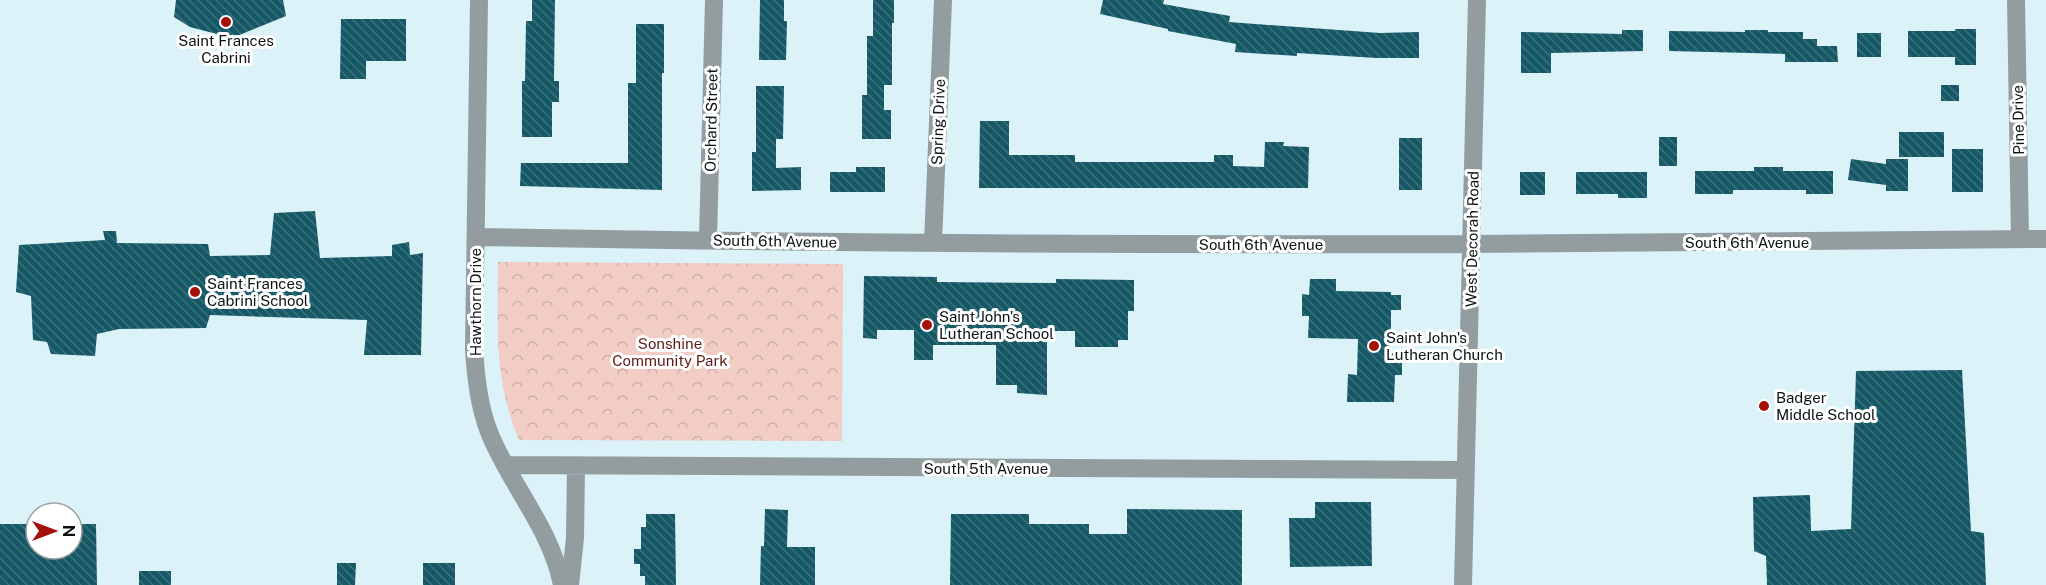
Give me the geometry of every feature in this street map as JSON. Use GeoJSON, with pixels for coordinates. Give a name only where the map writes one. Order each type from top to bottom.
{"type":"FeatureCollection","features":[{"type":"Feature","properties":{"kind":"street","name":"Hawthorn Drive"},"geometry":{"type":"LineString","coordinates":[[479,0],[474,350],[477,384],[489,432],[547,538],[559,569],[562,585]]}},
{"type":"Feature","properties":{"kind":"street","name":"Orchard Street"},"geometry":{"type":"LineString","coordinates":[[708,240],[714,0]]}},
{"type":"Feature","properties":{"kind":"street","name":"Spring Drive"},"geometry":{"type":"LineString","coordinates":[[933,243],[943,0]]}},
{"type":"Feature","properties":{"kind":"street","name":"West Decorah Road"},"geometry":{"type":"LineString","coordinates":[[1462,585],[1477,0]]}},
{"type":"Feature","properties":{"kind":"street","name":"Pine Drive"},"geometry":{"type":"LineString","coordinates":[[2016,0],[2019,239]]}},
{"type":"Feature","properties":{"kind":"street","name":"South 6th Avenue"},"geometry":{"type":"LineString","coordinates":[[476,237],[933,243],[1472,244],[2046,239]]}},
{"type":"Feature","properties":{"kind":"street","name":"South 5th Avenue"},"geometry":{"type":"LineString","coordinates":[[506,465],[1466,470]]}},
{"type":"Feature","properties":{"kind":"street"},"geometry":{"type":"LineString","coordinates":[[570,585],[575,538],[576,466]]}},
{"type":"Feature","properties":{"kind":"green space","name":"Sonshine Community Park"},"geometry":{"type":"Polygon","coordinates":[[[498,262],[843,264],[842,441],[519,440],[501,374],[498,331],[498,262]]]}},
{"type":"Feature","properties":{"kind":"building","name":"Saint Frances Cabrini"},"geometry":{"type":"Polygon","coordinates":[[[176,0],[283,0],[286,16],[232,38],[190,27],[174,17],[176,0]]]}},
{"type":"Feature","properties":{"kind":"building"},"geometry":{"type":"Polygon","coordinates":[[[532,0],[555,0],[554,81],[559,81],[559,102],[552,102],[552,137],[522,137],[522,81],[525,81],[526,21],[532,21],[532,0]]]}},
{"type":"Feature","properties":{"kind":"building"},"geometry":{"type":"Polygon","coordinates":[[[760,0],[784,0],[784,21],[787,21],[786,60],[759,60],[760,0]]]}},
{"type":"Feature","properties":{"kind":"building"},"geometry":{"type":"Polygon","coordinates":[[[873,0],[894,0],[892,85],[884,85],[884,110],[891,110],[891,139],[862,139],[862,95],[867,95],[867,36],[873,36],[873,0]]]}},
{"type":"Feature","properties":{"kind":"building"},"geometry":{"type":"Polygon","coordinates":[[[1103,0],[1164,0],[1163,4],[1230,16],[1229,22],[1380,33],[1419,32],[1419,58],[1297,53],[1297,56],[1235,52],[1236,44],[1168,31],[1168,29],[1100,14],[1103,0]]]}},
{"type":"Feature","properties":{"kind":"building"},"geometry":{"type":"Polygon","coordinates":[[[341,19],[406,19],[406,61],[366,61],[366,79],[340,79],[341,19]]]}},
{"type":"Feature","properties":{"kind":"building"},"geometry":{"type":"Polygon","coordinates":[[[636,24],[664,24],[662,190],[520,186],[521,163],[628,163],[628,83],[636,83],[636,24]]]}},
{"type":"Feature","properties":{"kind":"building"},"geometry":{"type":"Polygon","coordinates":[[[1955,29],[1976,29],[1976,65],[1955,65],[1955,57],[1908,57],[1908,31],[1955,31],[1955,29]]]}},
{"type":"Feature","properties":{"kind":"building"},"geometry":{"type":"Polygon","coordinates":[[[1622,30],[1643,30],[1643,51],[1551,53],[1551,73],[1521,73],[1521,32],[1622,34],[1622,30]]]}},
{"type":"Feature","properties":{"kind":"building"},"geometry":{"type":"Polygon","coordinates":[[[1745,30],[1803,32],[1803,39],[1817,39],[1817,46],[1837,46],[1838,62],[1785,62],[1785,54],[1669,51],[1669,31],[1745,32],[1745,30]]]}},
{"type":"Feature","properties":{"kind":"building"},"geometry":{"type":"Polygon","coordinates":[[[1857,33],[1881,33],[1881,57],[1857,57],[1857,33]]]}},
{"type":"Feature","properties":{"kind":"building"},"geometry":{"type":"Polygon","coordinates":[[[1941,85],[1959,85],[1959,101],[1941,101],[1941,85]]]}},
{"type":"Feature","properties":{"kind":"building"},"geometry":{"type":"Polygon","coordinates":[[[756,86],[784,86],[783,139],[776,139],[776,168],[801,167],[801,190],[752,191],[752,152],[756,152],[756,86]]]}},
{"type":"Feature","properties":{"kind":"building"},"geometry":{"type":"Polygon","coordinates":[[[980,121],[1009,121],[1009,155],[1075,155],[1075,162],[1214,162],[1214,155],[1233,155],[1233,166],[1264,167],[1265,142],[1284,142],[1283,146],[1309,147],[1308,188],[979,188],[980,121]]]}},
{"type":"Feature","properties":{"kind":"building"},"geometry":{"type":"Polygon","coordinates":[[[1899,132],[1944,132],[1944,157],[1899,157],[1899,132]]]}},
{"type":"Feature","properties":{"kind":"building"},"geometry":{"type":"Polygon","coordinates":[[[1659,137],[1677,137],[1677,166],[1659,166],[1659,137]]]}},
{"type":"Feature","properties":{"kind":"building"},"geometry":{"type":"Polygon","coordinates":[[[1399,138],[1422,138],[1422,190],[1399,190],[1399,138]]]}},
{"type":"Feature","properties":{"kind":"building"},"geometry":{"type":"Polygon","coordinates":[[[1952,149],[1983,149],[1983,192],[1952,192],[1952,149]]]}},
{"type":"Feature","properties":{"kind":"building"},"geometry":{"type":"Polygon","coordinates":[[[1851,159],[1886,164],[1886,159],[1908,159],[1908,191],[1886,191],[1886,185],[1848,180],[1851,159]]]}},
{"type":"Feature","properties":{"kind":"building"},"geometry":{"type":"Polygon","coordinates":[[[856,167],[885,167],[885,192],[830,192],[830,172],[856,172],[856,167]]]}},
{"type":"Feature","properties":{"kind":"building"},"geometry":{"type":"Polygon","coordinates":[[[1754,167],[1783,167],[1783,171],[1833,171],[1833,194],[1806,194],[1806,190],[1733,190],[1733,194],[1695,194],[1695,171],[1754,171],[1754,167]]]}},
{"type":"Feature","properties":{"kind":"building"},"geometry":{"type":"Polygon","coordinates":[[[1520,172],[1545,172],[1545,195],[1520,195],[1520,172]]]}},
{"type":"Feature","properties":{"kind":"building"},"geometry":{"type":"Polygon","coordinates":[[[1576,172],[1647,172],[1647,198],[1618,198],[1618,194],[1576,194],[1576,172]]]}},
{"type":"Feature","properties":{"kind":"building"},"geometry":{"type":"Polygon","coordinates":[[[315,211],[320,258],[392,256],[392,245],[409,242],[410,255],[423,253],[421,355],[364,355],[367,320],[210,315],[206,328],[119,329],[97,334],[95,356],[51,354],[47,342],[33,340],[31,296],[16,292],[19,245],[105,240],[103,231],[116,231],[117,243],[208,244],[210,256],[270,255],[274,213],[315,211]]]}},
{"type":"Feature","properties":{"kind":"building"},"geometry":{"type":"Polygon","coordinates":[[[864,276],[937,277],[937,282],[1056,283],[1056,279],[1134,280],[1134,311],[1128,311],[1128,340],[1118,340],[1118,347],[1075,347],[1075,331],[1047,331],[1047,395],[1017,393],[1017,385],[996,385],[996,345],[933,345],[933,360],[914,360],[914,330],[877,330],[877,339],[863,338],[864,276]]]}},
{"type":"Feature","properties":{"kind":"building","name":"Saint John's Lutheran Church"},"geometry":{"type":"Polygon","coordinates":[[[1310,279],[1336,279],[1336,291],[1391,292],[1391,295],[1401,295],[1401,310],[1391,310],[1391,353],[1402,353],[1402,375],[1395,375],[1394,402],[1347,402],[1348,374],[1357,375],[1358,339],[1308,338],[1309,316],[1302,316],[1302,294],[1309,295],[1310,279]]]}},
{"type":"Feature","properties":{"kind":"building"},"geometry":{"type":"Polygon","coordinates":[[[1962,370],[1971,531],[1984,533],[1986,585],[1767,585],[1766,556],[1754,551],[1753,497],[1810,495],[1811,531],[1851,529],[1856,371],[1962,370]]]}},
{"type":"Feature","properties":{"kind":"building"},"geometry":{"type":"Polygon","coordinates":[[[1315,502],[1371,502],[1372,566],[1290,567],[1289,518],[1315,518],[1315,502]]]}},
{"type":"Feature","properties":{"kind":"building"},"geometry":{"type":"Polygon","coordinates":[[[765,509],[788,510],[787,547],[815,547],[815,585],[760,585],[765,509]]]}},
{"type":"Feature","properties":{"kind":"building"},"geometry":{"type":"Polygon","coordinates":[[[1127,509],[1242,510],[1242,585],[950,585],[951,514],[1029,514],[1029,524],[1089,524],[1089,534],[1127,534],[1127,509]]]}},
{"type":"Feature","properties":{"kind":"building"},"geometry":{"type":"Polygon","coordinates":[[[646,514],[675,514],[676,585],[645,585],[645,576],[640,576],[640,564],[634,564],[634,549],[641,549],[641,527],[646,527],[646,514]]]}},
{"type":"Feature","properties":{"kind":"building"},"geometry":{"type":"Polygon","coordinates":[[[0,524],[24,524],[24,561],[84,561],[84,524],[96,524],[97,585],[0,585],[0,524]]]}},
{"type":"Feature","properties":{"kind":"building"},"geometry":{"type":"Polygon","coordinates":[[[337,563],[356,563],[355,585],[337,585],[337,563]]]}},
{"type":"Feature","properties":{"kind":"building"},"geometry":{"type":"Polygon","coordinates":[[[423,563],[455,563],[455,585],[423,585],[423,563]]]}},
{"type":"Feature","properties":{"kind":"building"},"geometry":{"type":"Polygon","coordinates":[[[139,571],[171,571],[171,585],[139,585],[139,571]]]}},
{"type":"Feature","properties":{"kind":"place","name":"Saint Frances Cabrini"},"geometry":{"type":"Point","coordinates":[226,22]}},
{"type":"Feature","properties":{"kind":"place","name":"Saint Frances Cabrini School"},"geometry":{"type":"Point","coordinates":[195,292]}},
{"type":"Feature","properties":{"kind":"place","name":"Saint John's Lutheran School"},"geometry":{"type":"Point","coordinates":[927,325]}},
{"type":"Feature","properties":{"kind":"place","name":"Saint John's Lutheran Church"},"geometry":{"type":"Point","coordinates":[1374,346]}},
{"type":"Feature","properties":{"kind":"place","name":"Badger Middle School"},"geometry":{"type":"Point","coordinates":[1764,406]}}]}
